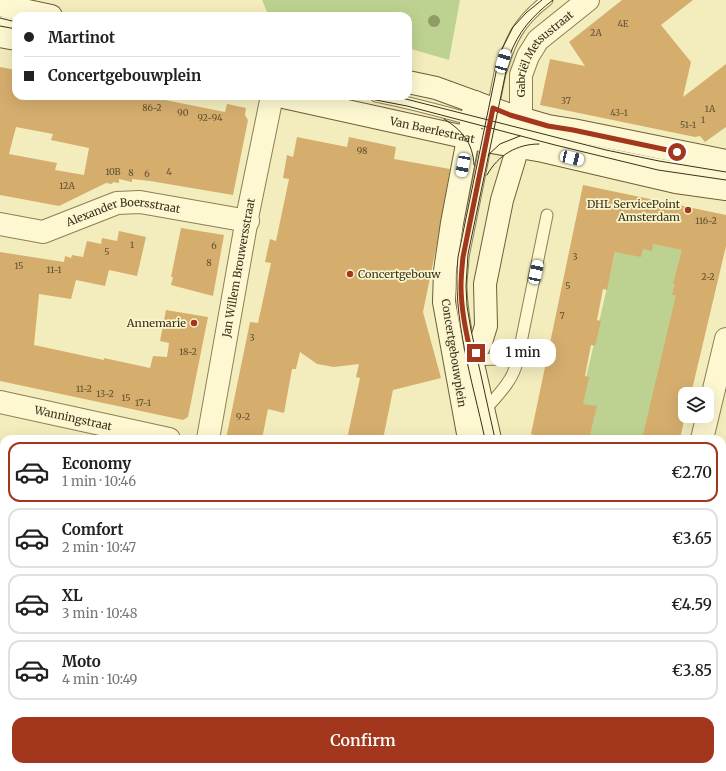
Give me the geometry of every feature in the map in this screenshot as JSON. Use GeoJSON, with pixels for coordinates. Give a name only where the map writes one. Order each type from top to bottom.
{"type":"FeatureCollection","features":[{"type":"Feature","properties":{"kind":"street","name":"Gabriël Metsustraat"},"geometry":{"type":"LineString","coordinates":[[520,133],[521,75],[528,56],[538,40],[588,0]]}},
{"type":"Feature","properties":{"kind":"street"},"geometry":{"type":"LineString","coordinates":[[0,5],[32,12]]}},
{"type":"Feature","properties":{"kind":"street"},"geometry":{"type":"LineString","coordinates":[[0,36],[12,38]]}},
{"type":"Feature","properties":{"kind":"street","name":"Van Baerlestraat"},"geometry":{"type":"LineString","coordinates":[[412,83],[436,88],[481,122],[520,133],[548,126],[726,162]]}},
{"type":"Feature","properties":{"kind":"street","name":"Jan Willem Brouwersstraat"},"geometry":{"type":"LineString","coordinates":[[209,435],[271,100]]}},
{"type":"Feature","properties":{"kind":"street","name":"Van Baerlestraat"},"geometry":{"type":"LineString","coordinates":[[310,100],[481,122],[520,133],[543,151],[676,182],[726,189]]}},
{"type":"Feature","properties":{"kind":"street","name":"Concertgebouwplein"},"geometry":{"type":"LineString","coordinates":[[468,435],[444,302],[445,271],[452,223],[481,122]]}},
{"type":"Feature","properties":{"kind":"street","name":"Concertgebouwplein"},"geometry":{"type":"LineString","coordinates":[[489,435],[472,360],[481,342],[486,326],[485,284],[488,264],[502,200],[520,133]]}},
{"type":"Feature","properties":{"kind":"street","name":"Alexander Boersstraat"},"geometry":{"type":"LineString","coordinates":[[0,224],[43,232],[117,203],[140,202],[248,221]]}},
{"type":"Feature","properties":{"kind":"street"},"geometry":{"type":"LineString","coordinates":[[703,435],[726,339]]}},
{"type":"Feature","properties":{"kind":"street","name":"Wanningstraat"},"geometry":{"type":"LineString","coordinates":[[0,402],[112,433],[131,435]]}},
{"type":"Feature","properties":{"kind":"lane"},"geometry":{"type":"LineString","coordinates":[[481,122],[500,73],[507,50],[520,26],[547,0]]}},
{"type":"Feature","properties":{"kind":"lane"},"geometry":{"type":"LineString","coordinates":[[0,22],[12,24]]}},
{"type":"Feature","properties":{"kind":"lane","name":"Van Baerlestraat"},"geometry":{"type":"LineString","coordinates":[[394,100],[481,122]]}},
{"type":"Feature","properties":{"kind":"lane","name":"Concertgebouwplein"},"geometry":{"type":"LineString","coordinates":[[472,360],[465,329],[461,285],[463,257],[481,122]]}},
{"type":"Feature","properties":{"kind":"lane","name":"Van Baerlestraat"},"geometry":{"type":"LineString","coordinates":[[520,133],[624,158],[672,168],[726,176]]}},
{"type":"Feature","properties":{"kind":"lane"},"geometry":{"type":"LineString","coordinates":[[484,411],[502,390],[515,370],[547,215]]}},
{"type":"Feature","properties":{"kind":"lane"},"geometry":{"type":"LineString","coordinates":[[452,352],[472,360],[497,359],[517,362]]}},
{"type":"Feature","properties":{"kind":"green space"},"geometry":{"type":"Polygon","coordinates":[[[262,0],[460,0],[449,60],[412,49],[412,12],[267,12],[262,0]]]}},
{"type":"Feature","properties":{"kind":"green space"},"geometry":{"type":"Polygon","coordinates":[[[620,232],[691,248],[648,435],[581,435],[575,425],[620,232]]]}},
{"type":"Feature","properties":{"kind":"building"},"geometry":{"type":"Polygon","coordinates":[[[622,0],[693,0],[661,25],[691,62],[683,97],[726,64],[726,127],[705,142],[700,136],[695,137],[540,105],[550,59],[585,66],[569,42],[622,0]]]}},
{"type":"Feature","properties":{"kind":"building"},"geometry":{"type":"Polygon","coordinates":[[[0,67],[12,69],[12,100],[165,100],[225,112],[227,104],[246,108],[245,115],[248,120],[233,195],[150,181],[132,179],[132,182],[119,179],[119,183],[106,183],[59,206],[0,195],[0,67]],[[16,127],[9,154],[57,163],[55,170],[84,175],[89,148],[51,140],[53,134],[16,127]]]}},
{"type":"Feature","properties":{"kind":"building","name":"Concertgebouw"},"geometry":{"type":"Polygon","coordinates":[[[297,137],[347,147],[349,137],[396,147],[394,159],[450,169],[423,312],[441,378],[393,390],[384,435],[348,435],[360,378],[356,377],[359,364],[334,367],[317,364],[300,352],[296,369],[292,369],[284,413],[268,409],[263,435],[227,435],[250,322],[258,323],[271,263],[265,262],[270,239],[276,241],[289,179],[283,178],[287,155],[293,157],[297,137]]]}},
{"type":"Feature","properties":{"kind":"building"},"geometry":{"type":"Polygon","coordinates":[[[583,185],[726,215],[726,246],[693,387],[678,387],[678,423],[683,423],[681,435],[643,435],[676,295],[672,295],[675,284],[673,284],[682,250],[653,244],[652,251],[643,249],[641,257],[615,252],[607,290],[603,289],[597,320],[601,321],[595,346],[591,345],[585,376],[589,377],[583,404],[597,406],[590,435],[531,434],[583,185]]]}},
{"type":"Feature","properties":{"kind":"building"},"geometry":{"type":"Polygon","coordinates":[[[181,228],[224,235],[213,296],[171,285],[173,277],[171,277],[181,228]]]}},
{"type":"Feature","properties":{"kind":"building"},"geometry":{"type":"Polygon","coordinates":[[[119,231],[146,237],[137,276],[109,270],[105,286],[76,280],[71,299],[39,294],[34,345],[150,368],[153,356],[167,357],[169,343],[160,341],[166,310],[208,317],[188,417],[183,420],[0,381],[0,252],[64,262],[65,256],[71,258],[72,255],[83,257],[87,241],[101,244],[102,238],[117,241],[119,231]]]}},
{"type":"Feature","properties":{"kind":"tram line"},"geometry":{"type":"LineString","coordinates":[[484,435],[460,326],[457,280],[458,257],[500,53],[513,27],[527,12],[542,0]]}},
{"type":"Feature","properties":{"kind":"tram line"},"geometry":{"type":"LineString","coordinates":[[494,435],[467,306],[466,286],[468,254],[509,57],[526,25],[553,0]]}},
{"type":"Feature","properties":{"kind":"tram line"},"geometry":{"type":"LineString","coordinates":[[0,18],[12,21]]}},
{"type":"Feature","properties":{"kind":"tram line"},"geometry":{"type":"LineString","coordinates":[[0,26],[12,28]]}},
{"type":"Feature","properties":{"kind":"tram line"},"geometry":{"type":"LineString","coordinates":[[376,100],[407,106],[555,145],[658,170],[726,180]]}},
{"type":"Feature","properties":{"kind":"tram line"},"geometry":{"type":"LineString","coordinates":[[410,100],[606,150],[659,161],[726,172]]}},
{"type":"Feature","properties":{"kind":"tram line"},"geometry":{"type":"LineString","coordinates":[[444,119],[456,128],[469,144],[474,165]]}},
{"type":"Feature","properties":{"kind":"tram line"},"geometry":{"type":"LineString","coordinates":[[488,155],[500,144],[520,136]]}},
{"type":"Feature","properties":{"kind":"tram line"},"geometry":{"type":"LineString","coordinates":[[487,175],[502,156],[523,146],[539,144]]}},
{"type":"Feature","properties":{"kind":"place","name":"DHL ServicePoint Amsterdam"},"geometry":{"type":"Point","coordinates":[688,210]}},
{"type":"Feature","properties":{"kind":"place","name":"Concertgebouw"},"geometry":{"type":"Point","coordinates":[350,274]}},
{"type":"Feature","properties":{"kind":"place","name":"Annemarie"},"geometry":{"type":"Point","coordinates":[194,323]}},
{"type":"Feature","properties":{"kind":"route"},"geometry":{"type":"LineString","coordinates":[[476,353],[472,360],[465,329],[461,285],[463,257],[493,108],[510,115],[548,126],[677,152]]}}]}
